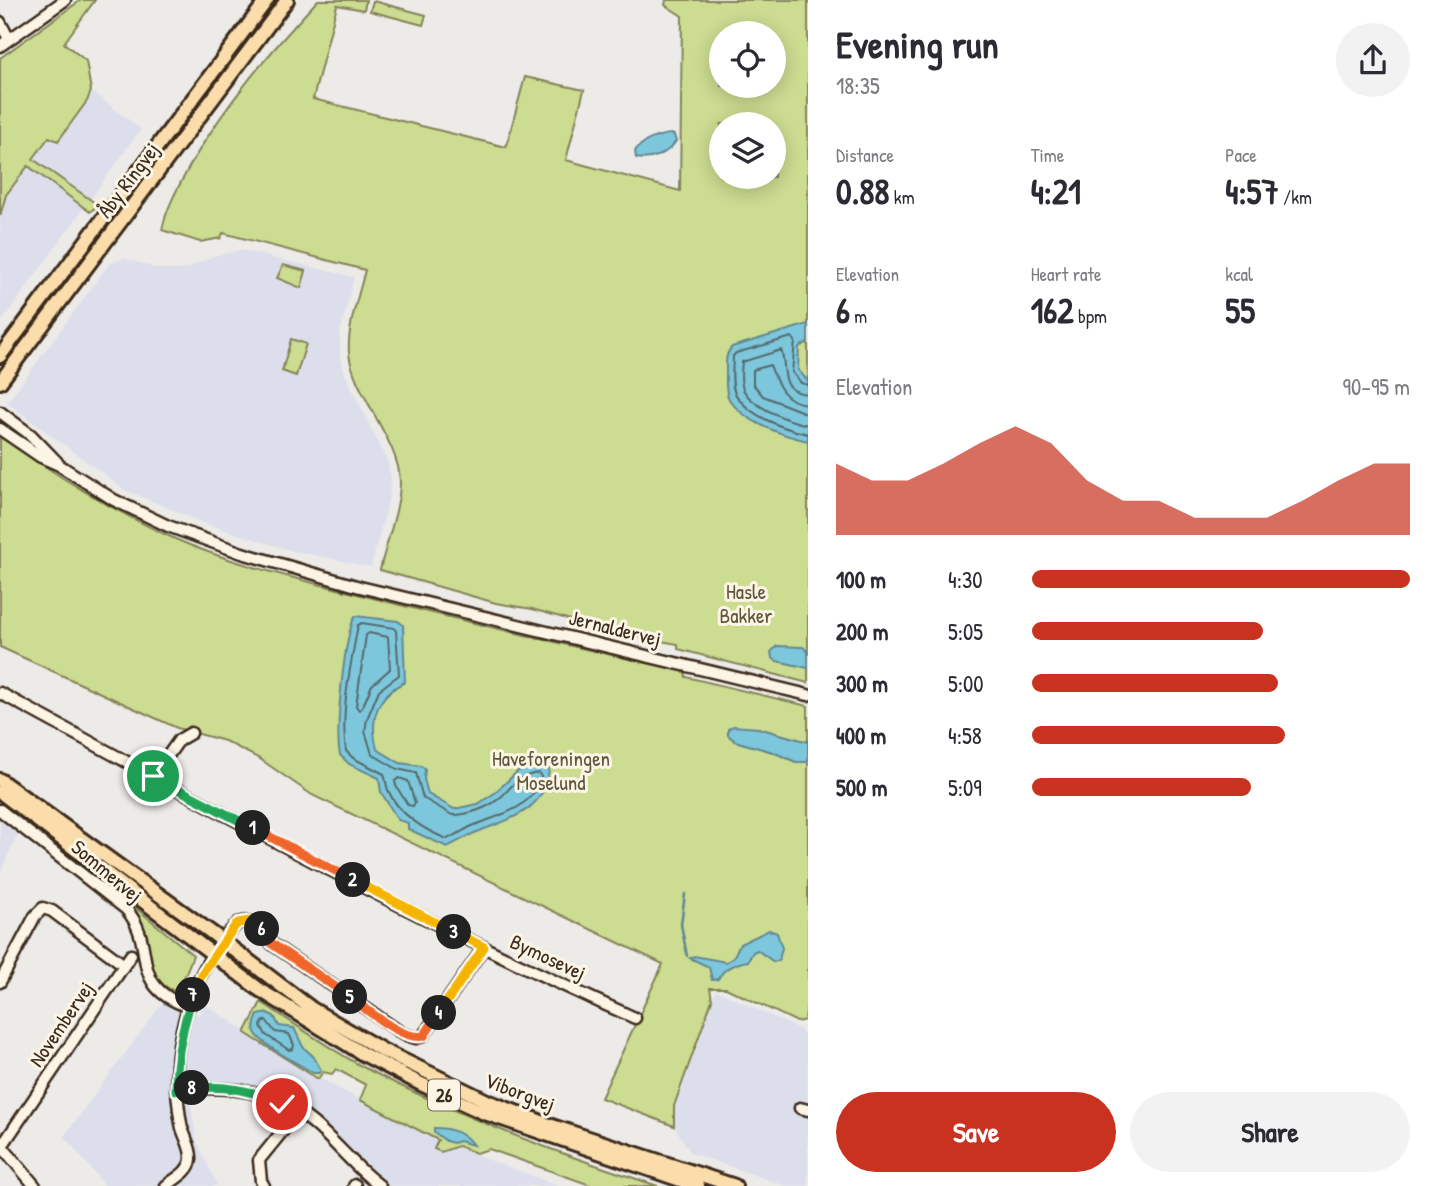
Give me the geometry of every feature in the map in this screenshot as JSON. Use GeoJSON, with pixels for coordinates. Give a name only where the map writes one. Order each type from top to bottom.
{"type":"FeatureCollection","features":[{"type":"Feature","properties":{"kind":"main road","name":"Åby Ringvej"},"geometry":{"type":"LineString","coordinates":[[0,356],[267,0]]}},
{"type":"Feature","properties":{"kind":"main road","name":"Åby Ringvej"},"geometry":{"type":"LineString","coordinates":[[0,382],[287,0]]}},
{"type":"Feature","properties":{"kind":"main road","name":"Viborgvej"},"geometry":{"type":"LineString","coordinates":[[0,780],[312,1009],[417,1069],[487,1101],[552,1126],[734,1186]]}},
{"type":"Feature","properties":{"kind":"main road","name":"Viborgvej"},"geometry":{"type":"LineString","coordinates":[[0,792],[214,956],[292,1011],[363,1054],[421,1084],[524,1128],[698,1186]]}},
{"type":"Feature","properties":{"kind":"street"},"geometry":{"type":"LineString","coordinates":[[0,22],[5,43],[65,0]]}},
{"type":"Feature","properties":{"kind":"street","name":"Jernaldervej"},"geometry":{"type":"LineString","coordinates":[[0,412],[31,435],[59,465]]}},
{"type":"Feature","properties":{"kind":"street","name":"Jernaldervej"},"geometry":{"type":"LineString","coordinates":[[0,429],[103,494],[168,526],[251,556],[329,577],[374,584],[412,598],[808,695]]}},
{"type":"Feature","properties":{"kind":"street","name":"Bymosevej"},"geometry":{"type":"LineString","coordinates":[[0,693],[153,776],[484,947],[635,1018]]}},
{"type":"Feature","properties":{"kind":"street"},"geometry":{"type":"LineString","coordinates":[[153,776],[179,740],[191,733]]}},
{"type":"Feature","properties":{"kind":"street","name":"Sommervej"},"geometry":{"type":"LineString","coordinates":[[0,810],[126,909],[139,929],[145,965],[152,982],[166,997],[189,1007]]}},
{"type":"Feature","properties":{"kind":"street"},"geometry":{"type":"LineString","coordinates":[[0,982],[35,916],[43,908],[52,911],[124,965]]}},
{"type":"Feature","properties":{"kind":"street"},"geometry":{"type":"LineString","coordinates":[[166,1186],[184,1172],[190,1163],[176,1090],[176,1054],[189,1007],[203,972],[238,923],[257,923],[272,944],[403,1034],[416,1038],[424,1036],[484,947]]}},
{"type":"Feature","properties":{"kind":"street","name":"Novembervej"},"geometry":{"type":"LineString","coordinates":[[1,1146],[131,955]]}},
{"type":"Feature","properties":{"kind":"street"},"geometry":{"type":"LineString","coordinates":[[176,1090],[218,1087],[276,1101],[313,1123],[380,1186]]}},
{"type":"Feature","properties":{"kind":"street"},"geometry":{"type":"LineString","coordinates":[[264,1186],[259,1160],[298,1112]]}},
{"type":"Feature","properties":{"kind":"street"},"geometry":{"type":"LineString","coordinates":[[1,1146],[36,1186]]}},
{"type":"Feature","properties":{"kind":"shaded area"},"geometry":{"type":"Polygon","coordinates":[[[91,91],[141,129],[0,324],[0,216],[6,195],[50,137],[87,101],[91,91]]]}},
{"type":"Feature","properties":{"kind":"shaded area"},"geometry":{"type":"Polygon","coordinates":[[[241,250],[354,277],[340,333],[340,354],[345,374],[388,463],[391,479],[389,498],[371,567],[293,551],[206,524],[125,490],[7,403],[109,264],[124,258],[158,269],[187,269],[213,256],[241,250]]]}},
{"type":"Feature","properties":{"kind":"shaded area"},"geometry":{"type":"Polygon","coordinates":[[[0,805],[23,823],[0,873],[0,805]]]}},
{"type":"Feature","properties":{"kind":"shaded area"},"geometry":{"type":"Polygon","coordinates":[[[716,990],[801,1030],[808,1041],[808,1186],[786,1186],[691,1153],[674,1126],[674,1106],[716,990]]]}},
{"type":"Feature","properties":{"kind":"shaded area"},"geometry":{"type":"Polygon","coordinates":[[[163,1002],[199,1015],[204,1004],[313,1074],[396,1120],[456,1147],[559,1186],[373,1186],[302,1121],[260,1100],[219,1092],[189,1094],[197,1142],[218,1186],[105,1186],[64,1136],[163,1002]]]}},
{"type":"Feature","properties":{"kind":"green space"},"geometry":{"type":"Polygon","coordinates":[[[81,0],[95,0],[64,43],[86,61],[91,91],[87,101],[58,141],[49,137],[33,159],[98,205],[90,212],[28,166],[6,195],[0,216],[0,58],[81,0]]]}},
{"type":"Feature","properties":{"kind":"green space"},"geometry":{"type":"Polygon","coordinates":[[[273,0],[276,0],[209,96],[0,375],[0,371],[49,305],[74,265],[273,0]]]}},
{"type":"Feature","properties":{"kind":"green space","name":"Hasle Bakker"},"geometry":{"type":"Polygon","coordinates":[[[318,0],[366,0],[364,10],[337,5],[313,99],[506,147],[525,77],[584,90],[566,160],[680,191],[682,16],[665,5],[666,0],[808,0],[808,683],[678,649],[678,644],[616,633],[380,570],[395,514],[400,482],[393,451],[359,384],[349,353],[352,322],[365,270],[223,233],[221,238],[200,242],[162,230],[174,195],[192,162],[220,119],[267,58],[318,0]]]}},
{"type":"Feature","properties":{"kind":"green space"},"geometry":{"type":"Polygon","coordinates":[[[373,1],[426,15],[423,25],[370,11],[373,1]]]}},
{"type":"Feature","properties":{"kind":"green space"},"geometry":{"type":"Polygon","coordinates":[[[283,265],[306,271],[301,288],[277,278],[283,265]]]}},
{"type":"Feature","properties":{"kind":"green space"},"geometry":{"type":"Polygon","coordinates":[[[291,339],[306,344],[296,376],[282,371],[291,339]]]}},
{"type":"Feature","properties":{"kind":"green space","name":"Haveforeningen Moselund"},"geometry":{"type":"Polygon","coordinates":[[[0,436],[106,504],[173,538],[218,556],[482,625],[685,672],[686,677],[808,706],[808,742],[758,728],[735,741],[796,762],[808,762],[808,995],[805,1020],[797,1022],[726,988],[710,988],[712,1000],[674,1106],[674,1126],[601,1098],[663,964],[312,795],[260,759],[225,741],[177,728],[0,647],[0,436]]]}},
{"type":"Feature","properties":{"kind":"green space"},"geometry":{"type":"Polygon","coordinates":[[[130,903],[193,955],[179,991],[165,986],[149,963],[143,925],[130,903]]]}},
{"type":"Feature","properties":{"kind":"green space"},"geometry":{"type":"Polygon","coordinates":[[[261,1002],[325,1045],[400,1086],[546,1147],[658,1186],[593,1186],[489,1149],[476,1153],[458,1146],[441,1152],[434,1149],[438,1140],[360,1100],[366,1085],[336,1069],[332,1074],[323,1072],[318,1079],[245,1033],[261,1002]]]}},
{"type":"Feature","properties":{"kind":"water"},"geometry":{"type":"Polygon","coordinates":[[[671,134],[676,141],[664,153],[636,158],[635,151],[646,141],[671,134]]]}},
{"type":"Feature","properties":{"kind":"water"},"geometry":{"type":"Polygon","coordinates":[[[808,324],[808,342],[799,347],[798,370],[808,381],[808,441],[753,421],[736,407],[727,393],[726,358],[732,347],[808,324]]]}},
{"type":"Feature","properties":{"kind":"water"},"geometry":{"type":"Polygon","coordinates":[[[355,616],[398,621],[403,625],[405,682],[395,687],[377,709],[374,728],[377,749],[400,763],[425,769],[424,779],[428,794],[454,809],[478,804],[496,792],[519,770],[546,764],[549,768],[546,783],[534,803],[514,817],[447,847],[408,829],[408,823],[398,820],[381,792],[379,778],[349,764],[340,755],[342,684],[347,643],[355,616]]]}},
{"type":"Feature","properties":{"kind":"water"},"geometry":{"type":"Polygon","coordinates":[[[777,646],[803,647],[808,652],[808,668],[772,658],[771,652],[777,646]]]}},
{"type":"Feature","properties":{"kind":"water"},"geometry":{"type":"Polygon","coordinates":[[[733,726],[758,728],[808,742],[808,762],[796,762],[735,741],[728,735],[728,729],[733,726]]]}},
{"type":"Feature","properties":{"kind":"water"},"geometry":{"type":"Polygon","coordinates":[[[769,930],[777,933],[782,948],[779,960],[774,962],[757,950],[748,961],[731,966],[718,979],[712,980],[709,967],[690,958],[694,956],[726,962],[733,958],[740,944],[769,930]]]}},
{"type":"Feature","properties":{"kind":"water"},"geometry":{"type":"Polygon","coordinates":[[[267,1013],[274,1016],[279,1026],[294,1028],[303,1047],[313,1056],[321,1070],[319,1073],[313,1073],[290,1060],[259,1037],[254,1030],[255,1021],[258,1015],[267,1013]]]}},
{"type":"Feature","properties":{"kind":"water"},"geometry":{"type":"Polygon","coordinates":[[[434,1128],[456,1132],[473,1145],[446,1141],[434,1132],[434,1128]]]}},
{"type":"Feature","properties":{"kind":"waterway"},"geometry":{"type":"LineString","coordinates":[[685,894],[681,924],[687,956]]}},
{"type":"Feature","properties":{"kind":"route"},"geometry":{"type":"LineString","coordinates":[[153,776],[484,947],[424,1036],[416,1038],[403,1034],[272,944],[257,923],[238,923],[203,972],[183,1022],[176,1054],[176,1090],[233,1088],[282,1104]]}}]}
